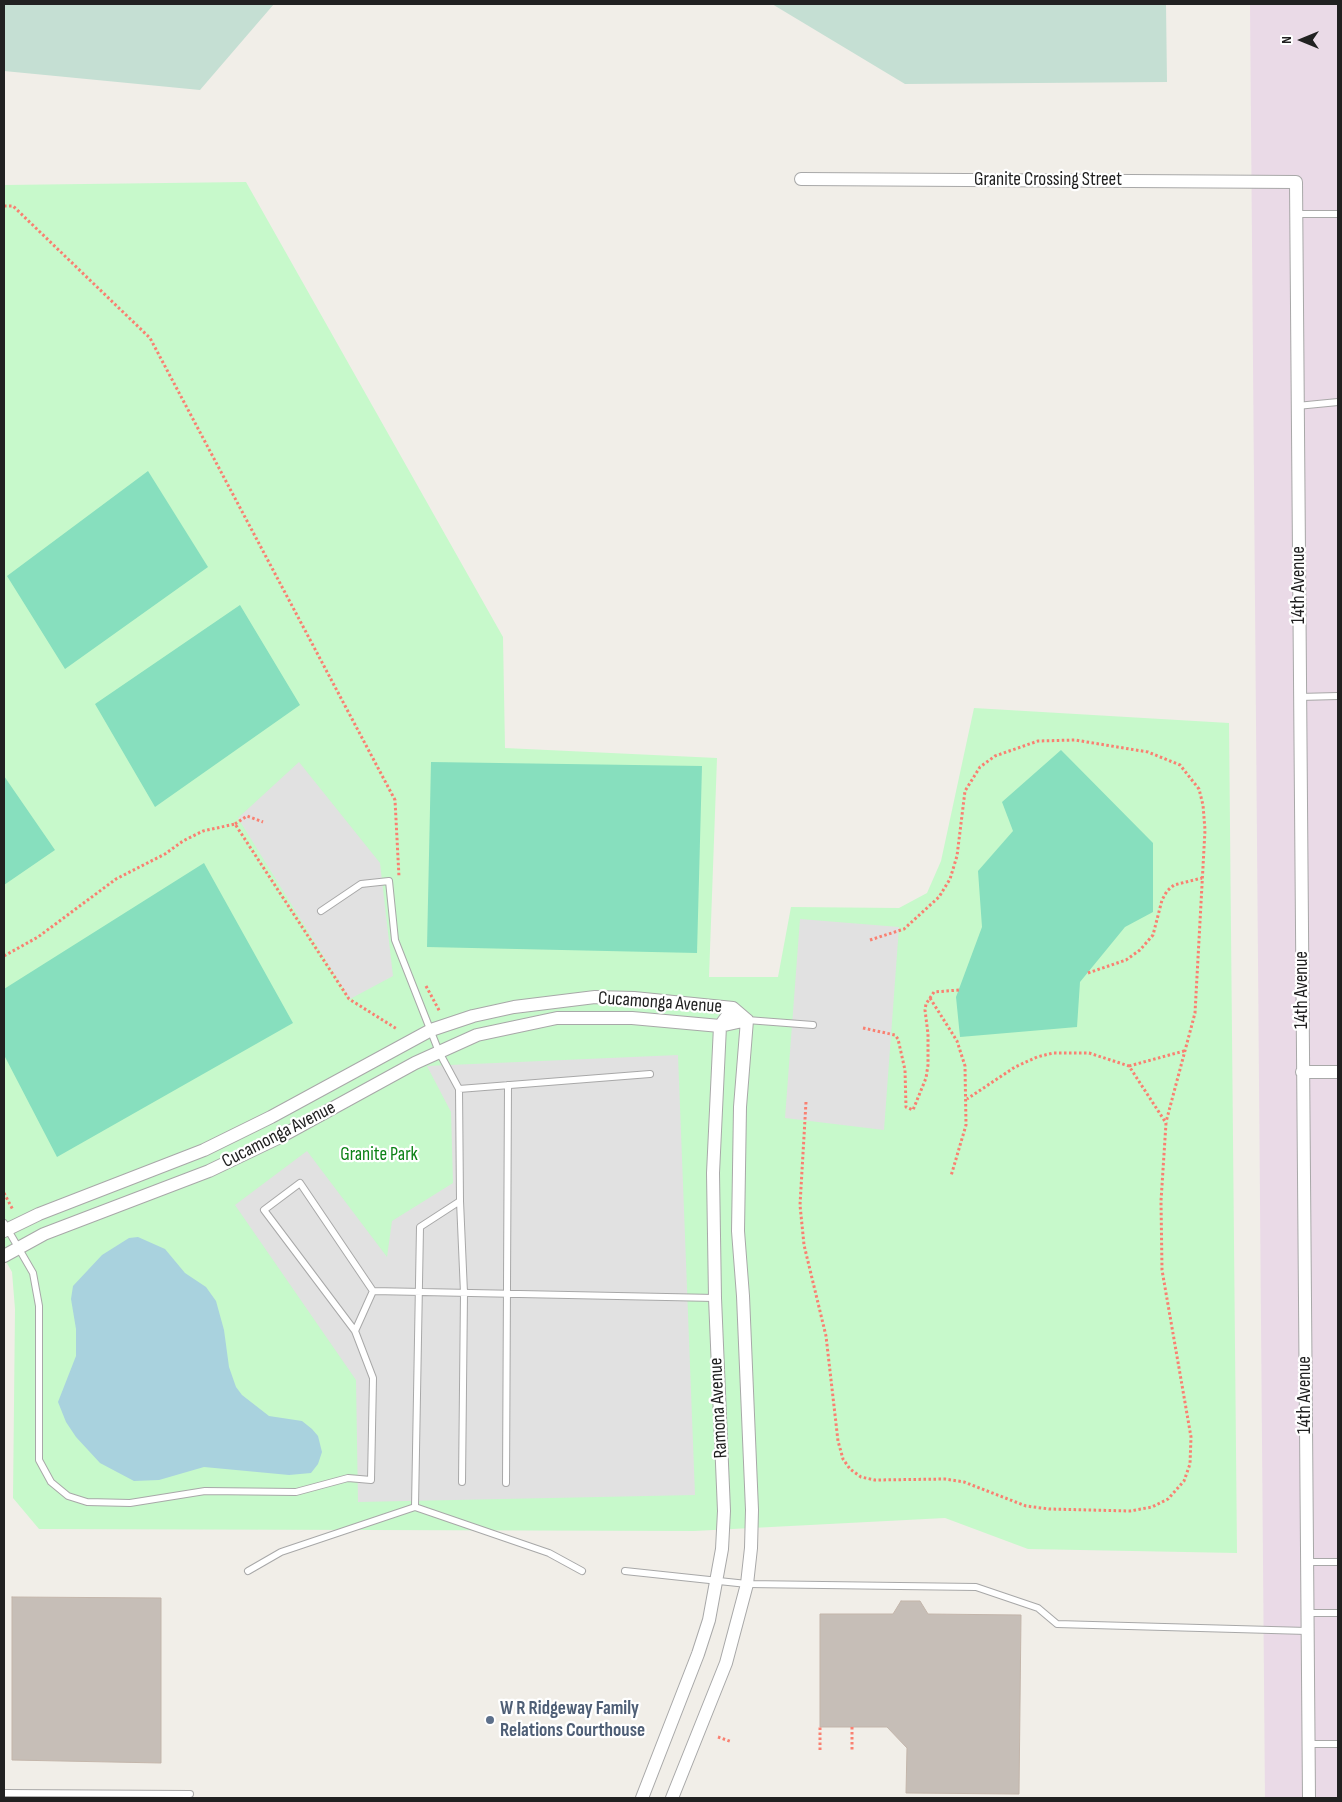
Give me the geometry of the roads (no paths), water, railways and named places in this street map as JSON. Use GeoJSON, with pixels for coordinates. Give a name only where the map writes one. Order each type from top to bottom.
{"type":"FeatureCollection","features":[{"type":"Feature","properties":{"kind":"street","name":"Granite Crossing Street"},"geometry":{"type":"LineString","coordinates":[[801,179],[1296,182]]}},
{"type":"Feature","properties":{"kind":"street","name":"14th Avenue"},"geometry":{"type":"LineString","coordinates":[[1296,182],[1306,1613],[1309,1798]]}},
{"type":"Feature","properties":{"kind":"street","name":"Cucamonga Avenue"},"geometry":{"type":"LineString","coordinates":[[5,1227],[204,1150],[271,1117],[431,1030],[473,1016],[514,1007],[595,997],[634,998],[733,1008],[747,1020]]}},
{"type":"Feature","properties":{"kind":"street"},"geometry":{"type":"LineString","coordinates":[[720,1026],[733,1008]]}},
{"type":"Feature","properties":{"kind":"street","name":"Cucamonga Avenue"},"geometry":{"type":"LineString","coordinates":[[4,1256],[19,1246],[44,1234],[218,1166],[280,1137],[415,1063],[478,1035],[557,1018],[632,1018],[720,1026],[747,1020]]}},
{"type":"Feature","properties":{"kind":"street","name":"Ramona Avenue"},"geometry":{"type":"LineString","coordinates":[[676,1797],[726,1663],[747,1584],[752,1510],[743,1296],[738,1231],[740,1107],[747,1020]]}},
{"type":"Feature","properties":{"kind":"street","name":"Ramona Avenue"},"geometry":{"type":"LineString","coordinates":[[642,1798],[698,1654],[709,1620],[722,1548],[724,1511],[715,1298],[713,1172],[720,1026]]}},
{"type":"Feature","properties":{"kind":"street"},"geometry":{"type":"LineString","coordinates":[[1302,1072],[1338,1072]]}},
{"type":"Feature","properties":{"kind":"lane"},"geometry":{"type":"LineString","coordinates":[[1296,214],[1338,214]]}},
{"type":"Feature","properties":{"kind":"lane"},"geometry":{"type":"LineString","coordinates":[[1297,406],[1338,402]]}},
{"type":"Feature","properties":{"kind":"lane"},"geometry":{"type":"LineString","coordinates":[[1300,696],[1338,696]]}},
{"type":"Feature","properties":{"kind":"lane"},"geometry":{"type":"LineString","coordinates":[[320,910],[361,884],[389,881],[395,940],[439,1052],[459,1089],[460,1201],[464,1293],[462,1482]]}},
{"type":"Feature","properties":{"kind":"lane"},"geometry":{"type":"LineString","coordinates":[[747,1020],[813,1025]]}},
{"type":"Feature","properties":{"kind":"lane"},"geometry":{"type":"LineString","coordinates":[[459,1089],[650,1074]]}},
{"type":"Feature","properties":{"kind":"lane"},"geometry":{"type":"LineString","coordinates":[[506,1483],[508,1085]]}},
{"type":"Feature","properties":{"kind":"lane"},"geometry":{"type":"LineString","coordinates":[[5,1227],[19,1246],[33,1273],[38,1306],[38,1460],[51,1482],[68,1496],[87,1502],[130,1503],[205,1491],[296,1492],[348,1478],[370,1480],[373,1378],[355,1331],[264,1210],[300,1183],[373,1292]]}},
{"type":"Feature","properties":{"kind":"lane"},"geometry":{"type":"LineString","coordinates":[[415,1507],[420,1227],[460,1201]]}},
{"type":"Feature","properties":{"kind":"lane"},"geometry":{"type":"LineString","coordinates":[[373,1292],[715,1298]]}},
{"type":"Feature","properties":{"kind":"lane"},"geometry":{"type":"LineString","coordinates":[[355,1331],[373,1292]]}},
{"type":"Feature","properties":{"kind":"lane"},"geometry":{"type":"LineString","coordinates":[[248,1571],[282,1552],[415,1507],[549,1554],[582,1571]]}},
{"type":"Feature","properties":{"kind":"lane"},"geometry":{"type":"LineString","coordinates":[[1306,1562],[1338,1562]]}},
{"type":"Feature","properties":{"kind":"lane"},"geometry":{"type":"LineString","coordinates":[[625,1571],[747,1584],[976,1587],[1038,1608],[1057,1624],[1307,1631]]}},
{"type":"Feature","properties":{"kind":"lane"},"geometry":{"type":"LineString","coordinates":[[1306,1613],[1338,1613]]}},
{"type":"Feature","properties":{"kind":"lane"},"geometry":{"type":"LineString","coordinates":[[1308,1744],[1338,1744]]}},
{"type":"Feature","properties":{"kind":"lane"},"geometry":{"type":"LineString","coordinates":[[4,1793],[81,1796],[190,1794]]}},
{"type":"Feature","properties":{"kind":"water"},"geometry":{"type":"Polygon","coordinates":[[[138,1237],[165,1249],[185,1273],[206,1287],[216,1301],[224,1330],[229,1367],[236,1387],[242,1395],[269,1416],[302,1421],[318,1436],[322,1452],[318,1464],[311,1473],[289,1475],[204,1467],[159,1480],[134,1481],[100,1463],[76,1437],[66,1422],[58,1402],[76,1356],[76,1329],[71,1299],[73,1286],[102,1255],[129,1238],[138,1237]]]}},
{"type":"Feature","properties":{"kind":"place","name":"W R Ridgeway Family Relations Courthouse"},"geometry":{"type":"Point","coordinates":[490,1720]}},
{"type":"Feature","properties":{"kind":"park label","name":"Granite Park"},"geometry":{"type":"Point","coordinates":[379,1155]}}]}
